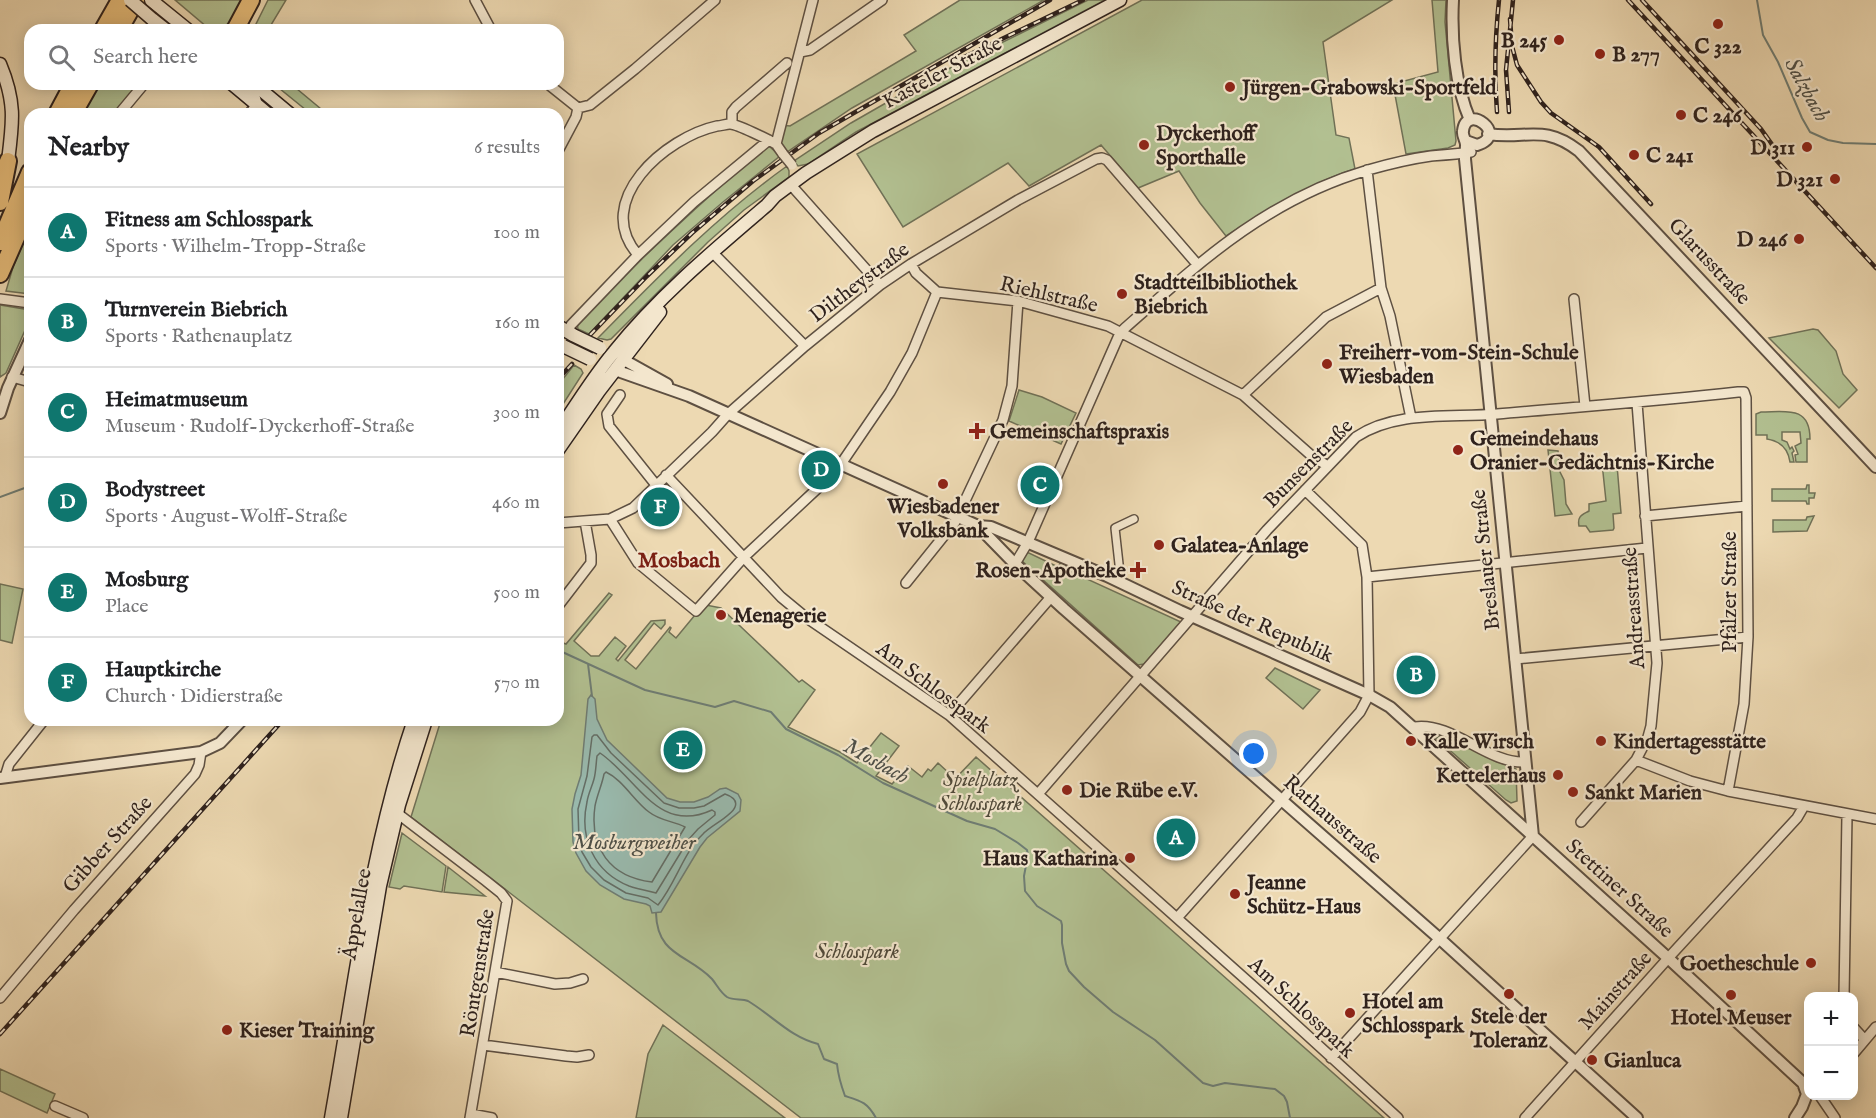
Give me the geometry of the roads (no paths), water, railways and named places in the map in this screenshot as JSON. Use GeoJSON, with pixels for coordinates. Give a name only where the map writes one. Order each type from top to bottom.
{"type":"FeatureCollection","features":[{"type":"Feature","properties":{"kind":"highway"},"geometry":{"type":"LineString","coordinates":[[106,24],[120,0]]}},
{"type":"Feature","properties":{"kind":"highway"},"geometry":{"type":"LineString","coordinates":[[122,24],[136,0]]}},
{"type":"Feature","properties":{"kind":"highway"},"geometry":{"type":"LineString","coordinates":[[242,24],[251,0]]}},
{"type":"Feature","properties":{"kind":"highway"},"geometry":{"type":"LineString","coordinates":[[243,24],[262,0]]}},
{"type":"Feature","properties":{"kind":"highway"},"geometry":{"type":"LineString","coordinates":[[60,108],[70,90]]}},
{"type":"Feature","properties":{"kind":"highway"},"geometry":{"type":"LineString","coordinates":[[76,108],[87,90]]}},
{"type":"Feature","properties":{"kind":"highway"},"geometry":{"type":"LineString","coordinates":[[0,202],[4,164]]}},
{"type":"Feature","properties":{"kind":"highway"},"geometry":{"type":"LineString","coordinates":[[0,242],[24,186]]}},
{"type":"Feature","properties":{"kind":"highway"},"geometry":{"type":"LineString","coordinates":[[0,274],[24,220]]}},
{"type":"Feature","properties":{"kind":"main road"},"geometry":{"type":"LineString","coordinates":[[130,0],[158,24]]}},
{"type":"Feature","properties":{"kind":"main road","name":"Kasteler Straße"},"geometry":{"type":"LineString","coordinates":[[609,368],[612,354],[686,277],[775,196],[801,177],[873,131],[1120,0]]}},
{"type":"Feature","properties":{"kind":"main road"},"geometry":{"type":"LineString","coordinates":[[155,3],[181,24]]}},
{"type":"Feature","properties":{"kind":"main road"},"geometry":{"type":"LineString","coordinates":[[0,64],[10,90],[13,109],[4,164]]}},
{"type":"Feature","properties":{"kind":"main road"},"geometry":{"type":"LineString","coordinates":[[237,90],[252,108]]}},
{"type":"Feature","properties":{"kind":"main road"},"geometry":{"type":"LineString","coordinates":[[260,90],[283,108]]}},
{"type":"Feature","properties":{"kind":"main road","name":"Kasteler Straße"},"geometry":{"type":"LineString","coordinates":[[624,360],[686,277]]}},
{"type":"Feature","properties":{"kind":"main road"},"geometry":{"type":"LineString","coordinates":[[566,331],[624,360]]}},
{"type":"Feature","properties":{"kind":"main road"},"geometry":{"type":"LineString","coordinates":[[564,346],[609,368]]}},
{"type":"Feature","properties":{"kind":"main road"},"geometry":{"type":"LineString","coordinates":[[564,424],[609,368],[624,360]]}},
{"type":"Feature","properties":{"kind":"main road"},"geometry":{"type":"LineString","coordinates":[[564,440],[609,368]]}},
{"type":"Feature","properties":{"kind":"main road","name":"Äppelallee"},"geometry":{"type":"LineString","coordinates":[[340,1118],[375,860],[391,793],[412,726]]}},
{"type":"Feature","properties":{"kind":"main road","name":"Äppelallee"},"geometry":{"type":"LineString","coordinates":[[340,1118],[377,903],[397,813],[424,726]]}},
{"type":"Feature","properties":{"kind":"street"},"geometry":{"type":"LineString","coordinates":[[474,0],[488,24]]}},
{"type":"Feature","properties":{"kind":"street"},"geometry":{"type":"LineString","coordinates":[[578,108],[590,105],[715,0]]}},
{"type":"Feature","properties":{"kind":"street"},"geometry":{"type":"LineString","coordinates":[[566,331],[638,255],[720,179],[773,142],[813,0]]}},
{"type":"Feature","properties":{"kind":"street"},"geometry":{"type":"LineString","coordinates":[[800,52],[810,50],[882,0]]}},
{"type":"Feature","properties":{"kind":"street"},"geometry":{"type":"LineString","coordinates":[[1454,0],[1454,38],[1459,85],[1470,120]]}},
{"type":"Feature","properties":{"kind":"street"},"geometry":{"type":"LineString","coordinates":[[732,123],[732,112],[736,107],[787,63]]}},
{"type":"Feature","properties":{"kind":"street"},"geometry":{"type":"LineString","coordinates":[[124,108],[139,90]]}},
{"type":"Feature","properties":{"kind":"street"},"geometry":{"type":"LineString","coordinates":[[253,90],[253,108]]}},
{"type":"Feature","properties":{"kind":"street"},"geometry":{"type":"LineString","coordinates":[[556,90],[578,108]]}},
{"type":"Feature","properties":{"kind":"street"},"geometry":{"type":"LineString","coordinates":[[258,108],[267,106],[273,108]]}},
{"type":"Feature","properties":{"kind":"street"},"geometry":{"type":"LineString","coordinates":[[564,140],[578,108]]}},
{"type":"Feature","properties":{"kind":"street"},"geometry":{"type":"LineString","coordinates":[[1015,564],[1028,543],[1120,333],[1197,264],[1246,227],[1278,207],[1328,184],[1367,170],[1470,148],[1484,142],[1488,128],[1482,121],[1476,119],[1470,120],[1465,125],[1463,132],[1470,148]]}},
{"type":"Feature","properties":{"kind":"street"},"geometry":{"type":"LineString","coordinates":[[638,255],[628,241],[623,225],[628,197],[635,180],[664,151],[685,138],[700,131],[732,123],[773,142],[801,177]]}},
{"type":"Feature","properties":{"kind":"street","name":"Glarusstraße"},"geometry":{"type":"LineString","coordinates":[[1488,134],[1551,135],[1579,150],[1876,467]]}},
{"type":"Feature","properties":{"kind":"street","name":"Breslauer Straße"},"geometry":{"type":"LineString","coordinates":[[1470,148],[1467,174],[1533,836]]}},
{"type":"Feature","properties":{"kind":"street","name":"Diltheystraße"},"geometry":{"type":"LineString","coordinates":[[610,519],[633,508],[728,414],[804,346],[880,285],[910,264],[1018,200],[1102,158],[1107,160],[1197,264]]}},
{"type":"Feature","properties":{"kind":"street"},"geometry":{"type":"LineString","coordinates":[[1367,170],[1381,288],[1390,316],[1411,418]]}},
{"type":"Feature","properties":{"kind":"street"},"geometry":{"type":"LineString","coordinates":[[789,187],[880,285]]}},
{"type":"Feature","properties":{"kind":"street"},"geometry":{"type":"LineString","coordinates":[[712,252],[804,346]]}},
{"type":"Feature","properties":{"kind":"street"},"geometry":{"type":"LineString","coordinates":[[564,523],[610,519],[638,563],[696,611],[743,558],[834,473],[890,392],[912,352],[937,292],[916,273],[910,264]]}},
{"type":"Feature","properties":{"kind":"street"},"geometry":{"type":"LineString","coordinates":[[1243,395],[1326,317],[1381,288]]}},
{"type":"Feature","properties":{"kind":"street","name":"Riehlstraße"},"geometry":{"type":"LineString","coordinates":[[937,292],[1018,301],[1108,326],[1243,395],[1307,452],[1328,466]]}},
{"type":"Feature","properties":{"kind":"street"},"geometry":{"type":"LineString","coordinates":[[0,299],[24,302]]}},
{"type":"Feature","properties":{"kind":"street"},"geometry":{"type":"LineString","coordinates":[[1574,299],[1585,406]]}},
{"type":"Feature","properties":{"kind":"street"},"geometry":{"type":"LineString","coordinates":[[906,583],[958,516],[1003,420],[1012,386],[1018,301]]}},
{"type":"Feature","properties":{"kind":"street"},"geometry":{"type":"LineString","coordinates":[[0,413],[12,377],[24,352]]}},
{"type":"Feature","properties":{"kind":"street","name":"Straße der Republik"},"geometry":{"type":"LineString","coordinates":[[624,360],[688,396]]}},
{"type":"Feature","properties":{"kind":"street","name":"Straße der Republik"},"geometry":{"type":"LineString","coordinates":[[609,368],[688,396],[978,525],[991,527],[1121,582],[1369,695],[1390,707],[1415,727]]}},
{"type":"Feature","properties":{"kind":"street"},"geometry":{"type":"LineString","coordinates":[[12,377],[24,380]]}},
{"type":"Feature","properties":{"kind":"street","name":"Bunsenstraße"},"geometry":{"type":"LineString","coordinates":[[1038,794],[1274,523],[1356,437],[1370,427],[1411,418],[1636,403],[1744,392]]}},
{"type":"Feature","properties":{"kind":"street","name":"Pfälzer Straße"},"geometry":{"type":"LineString","coordinates":[[1728,791],[1744,704],[1748,637],[1746,398],[1744,392]]}},
{"type":"Feature","properties":{"kind":"street"},"geometry":{"type":"LineString","coordinates":[[620,395],[608,411],[607,417],[611,429],[656,485]]}},
{"type":"Feature","properties":{"kind":"street","name":"Andreasstraße"},"geometry":{"type":"LineString","coordinates":[[1581,822],[1636,760],[1651,726],[1658,663],[1636,403]]}},
{"type":"Feature","properties":{"kind":"street","name":"Am Schlosspark"},"geometry":{"type":"LineString","coordinates":[[666,475],[775,591],[804,616],[949,715],[1398,1118]]}},
{"type":"Feature","properties":{"kind":"street"},"geometry":{"type":"LineString","coordinates":[[1177,918],[1360,711],[1369,695],[1366,577],[1362,544],[1305,490]]}},
{"type":"Feature","properties":{"kind":"street"},"geometry":{"type":"LineString","coordinates":[[1645,516],[1747,506]]}},
{"type":"Feature","properties":{"kind":"street"},"geometry":{"type":"LineString","coordinates":[[1121,582],[1115,528],[1134,519]]}},
{"type":"Feature","properties":{"kind":"street"},"geometry":{"type":"LineString","coordinates":[[564,598],[591,563],[585,521]]}},
{"type":"Feature","properties":{"kind":"street","name":"Rathausstraße"},"geometry":{"type":"LineString","coordinates":[[978,525],[1051,597],[1440,939],[1637,1118]]}},
{"type":"Feature","properties":{"kind":"street"},"geometry":{"type":"LineString","coordinates":[[1366,577],[1647,548]]}},
{"type":"Feature","properties":{"kind":"street"},"geometry":{"type":"LineString","coordinates":[[949,715],[1051,597]]}},
{"type":"Feature","properties":{"kind":"street"},"geometry":{"type":"LineString","coordinates":[[1515,659],[1748,637]]}},
{"type":"Feature","properties":{"kind":"street"},"geometry":{"type":"LineString","coordinates":[[3,777],[23,743],[39,726]]}},
{"type":"Feature","properties":{"kind":"street"},"geometry":{"type":"LineString","coordinates":[[3,777],[201,752],[220,743],[236,726]]}},
{"type":"Feature","properties":{"kind":"street"},"geometry":{"type":"LineString","coordinates":[[1415,727],[1432,727],[1506,759],[1526,762]]}},
{"type":"Feature","properties":{"kind":"street","name":"Stettiner Straße"},"geometry":{"type":"LineString","coordinates":[[1415,727],[1804,1085]]}},
{"type":"Feature","properties":{"kind":"street","name":"Gibber Straße"},"geometry":{"type":"LineString","coordinates":[[0,998],[74,910],[195,774],[201,752]]}},
{"type":"Feature","properties":{"kind":"street"},"geometry":{"type":"LineString","coordinates":[[1636,760],[1690,781],[1728,791],[1876,819]]}},
{"type":"Feature","properties":{"kind":"street","name":"Mainstraße"},"geometry":{"type":"LineString","coordinates":[[1525,1118],[1797,818],[1804,806]]}},
{"type":"Feature","properties":{"kind":"street","name":"Röntgenstraße"},"geometry":{"type":"LineString","coordinates":[[397,813],[493,887],[507,901],[470,1116]]}},
{"type":"Feature","properties":{"kind":"street"},"geometry":{"type":"LineString","coordinates":[[1845,992],[1847,815]]}},
{"type":"Feature","properties":{"kind":"street"},"geometry":{"type":"LineString","coordinates":[[1331,1058],[1533,836]]}},
{"type":"Feature","properties":{"kind":"street"},"geometry":{"type":"LineString","coordinates":[[495,972],[555,984],[583,979]]}},
{"type":"Feature","properties":{"kind":"street"},"geometry":{"type":"LineString","coordinates":[[1858,1048],[1876,1028]]}},
{"type":"Feature","properties":{"kind":"street"},"geometry":{"type":"LineString","coordinates":[[1858,1032],[1865,1040]]}},
{"type":"Feature","properties":{"kind":"street"},"geometry":{"type":"LineString","coordinates":[[483,1045],[566,1056],[589,1055]]}},
{"type":"Feature","properties":{"kind":"street"},"geometry":{"type":"LineString","coordinates":[[1795,1118],[1805,1100]]}},
{"type":"Feature","properties":{"kind":"street"},"geometry":{"type":"LineString","coordinates":[[1823,1100],[1835,1118]]}},
{"type":"Feature","properties":{"kind":"street"},"geometry":{"type":"LineString","coordinates":[[55,1106],[83,1118]]}},
{"type":"Feature","properties":{"kind":"street"},"geometry":{"type":"LineString","coordinates":[[470,1116],[492,1118]]}},
{"type":"Feature","properties":{"kind":"water","name":"Mosburgweiher"},"geometry":{"type":"Polygon","coordinates":[[[591,695],[595,699],[597,719],[607,740],[667,798],[680,802],[694,802],[726,788],[738,794],[741,800],[740,811],[707,838],[700,847],[661,912],[652,913],[650,906],[624,899],[600,885],[586,871],[576,853],[573,842],[572,809],[581,775],[588,699],[591,695]]]}},
{"type":"Feature","properties":{"kind":"waterway","name":"Salzbach"},"geometry":{"type":"LineString","coordinates":[[1757,0],[1763,35],[1810,132],[1828,140],[1843,143],[1876,144]]}},
{"type":"Feature","properties":{"kind":"waterway","name":"Mosbach"},"geometry":{"type":"LineString","coordinates":[[0,497],[24,488]]}},
{"type":"Feature","properties":{"kind":"waterway","name":"Mosbach"},"geometry":{"type":"LineString","coordinates":[[564,653],[645,690],[715,707],[734,701],[771,712],[786,729],[838,755],[883,783],[967,821],[995,829],[1018,843],[1027,850],[1028,855],[1024,876],[1025,891],[1037,906],[1061,921],[1066,964],[1069,971],[1084,987],[1113,1012],[1155,1040],[1203,1083],[1213,1086],[1225,1083],[1275,1089],[1284,1096],[1290,1118]]}},
{"type":"Feature","properties":{"kind":"waterway"},"geometry":{"type":"LineString","coordinates":[[588,664],[592,696]]}},
{"type":"Feature","properties":{"kind":"waterway"},"geometry":{"type":"LineString","coordinates":[[656,913],[662,938],[675,953],[703,971],[727,997],[748,1001],[790,1031],[818,1044],[824,1059],[837,1064],[845,1096],[863,1103],[876,1118]]}},
{"type":"Feature","properties":{"kind":"railway"},"geometry":{"type":"LineString","coordinates":[[590,335],[692,233],[753,181],[819,133],[1050,0]]}},
{"type":"Feature","properties":{"kind":"railway"},"geometry":{"type":"LineString","coordinates":[[958,60],[1083,0]]}},
{"type":"Feature","properties":{"kind":"railway"},"geometry":{"type":"LineString","coordinates":[[1497,112],[1495,56],[1499,0]]}},
{"type":"Feature","properties":{"kind":"railway"},"geometry":{"type":"LineString","coordinates":[[1509,112],[1506,70],[1513,0]]}},
{"type":"Feature","properties":{"kind":"railway"},"geometry":{"type":"LineString","coordinates":[[1628,0],[1876,268]]}},
{"type":"Feature","properties":{"kind":"railway"},"geometry":{"type":"LineString","coordinates":[[1642,0],[1761,129],[1776,150]]}},
{"type":"Feature","properties":{"kind":"railway"},"geometry":{"type":"LineString","coordinates":[[1510,19],[1512,46],[1517,65],[1541,102],[1551,113],[1599,147],[1651,204]]}},
{"type":"Feature","properties":{"kind":"railway"},"geometry":{"type":"LineString","coordinates":[[564,373],[572,364]]}},
{"type":"Feature","properties":{"kind":"railway"},"geometry":{"type":"LineString","coordinates":[[0,1034],[278,726]]}},
{"type":"Feature","properties":{"kind":"place","name":"C 322"},"geometry":{"type":"Point","coordinates":[1718,24]}},
{"type":"Feature","properties":{"kind":"place","name":"B 245"},"geometry":{"type":"Point","coordinates":[1559,40]}},
{"type":"Feature","properties":{"kind":"place","name":"B 277"},"geometry":{"type":"Point","coordinates":[1600,54]}},
{"type":"Feature","properties":{"kind":"place","name":"Jürgen-Grabowski-Sportfeld"},"geometry":{"type":"Point","coordinates":[1230,87]}},
{"type":"Feature","properties":{"kind":"place","name":"C 246"},"geometry":{"type":"Point","coordinates":[1681,115]}},
{"type":"Feature","properties":{"kind":"place","name":"Dyckerhoff Sporthalle"},"geometry":{"type":"Point","coordinates":[1144,145]}},
{"type":"Feature","properties":{"kind":"place","name":"D 311"},"geometry":{"type":"Point","coordinates":[1807,147]}},
{"type":"Feature","properties":{"kind":"place","name":"C 241"},"geometry":{"type":"Point","coordinates":[1634,155]}},
{"type":"Feature","properties":{"kind":"place","name":"D 321"},"geometry":{"type":"Point","coordinates":[1835,179]}},
{"type":"Feature","properties":{"kind":"place","name":"D 246"},"geometry":{"type":"Point","coordinates":[1799,239]}},
{"type":"Feature","properties":{"kind":"place","name":"Stadtteilbibliothek Biebrich"},"geometry":{"type":"Point","coordinates":[1122,294]}},
{"type":"Feature","properties":{"kind":"place","name":"Freiherr-vom-Stein-Schule Wiesbaden"},"geometry":{"type":"Point","coordinates":[1327,364]}},
{"type":"Feature","properties":{"kind":"place","name":"Gemeinschaftspraxis"},"geometry":{"type":"Point","coordinates":[977,431]}},
{"type":"Feature","properties":{"kind":"place","name":"Gemeindehaus Oranier-Gedächtnis-Kirche"},"geometry":{"type":"Point","coordinates":[1458,450]}},
{"type":"Feature","properties":{"kind":"place","name":"Bodystreet"},"geometry":{"type":"Point","coordinates":[821,470]}},
{"type":"Feature","properties":{"kind":"place","name":"Wiesbadener Volksbank"},"geometry":{"type":"Point","coordinates":[943,484]}},
{"type":"Feature","properties":{"kind":"place","name":"Heimatmuseum"},"geometry":{"type":"Point","coordinates":[1040,485]}},
{"type":"Feature","properties":{"kind":"place","name":"Hauptkirche"},"geometry":{"type":"Point","coordinates":[660,507]}},
{"type":"Feature","properties":{"kind":"place","name":"Galatea-Anlage"},"geometry":{"type":"Point","coordinates":[1159,545]}},
{"type":"Feature","properties":{"kind":"place","name":"Rosen-Apotheke"},"geometry":{"type":"Point","coordinates":[1138,570]}},
{"type":"Feature","properties":{"kind":"place","name":"Menagerie"},"geometry":{"type":"Point","coordinates":[721,615]}},
{"type":"Feature","properties":{"kind":"place","name":"Turnverein Biebrich"},"geometry":{"type":"Point","coordinates":[1416,675]}},
{"type":"Feature","properties":{"kind":"place","name":"Kalle Wirsch"},"geometry":{"type":"Point","coordinates":[1411,741]}},
{"type":"Feature","properties":{"kind":"place","name":"Kindertagesstätte"},"geometry":{"type":"Point","coordinates":[1601,741]}},
{"type":"Feature","properties":{"kind":"place","name":"Mosburg"},"geometry":{"type":"Point","coordinates":[683,750]}},
{"type":"Feature","properties":{"kind":"place","name":"Kettelerhaus"},"geometry":{"type":"Point","coordinates":[1558,775]}},
{"type":"Feature","properties":{"kind":"place","name":"Die Rübe e.V."},"geometry":{"type":"Point","coordinates":[1067,790]}},
{"type":"Feature","properties":{"kind":"place","name":"Sankt Marien"},"geometry":{"type":"Point","coordinates":[1573,792]}},
{"type":"Feature","properties":{"kind":"place","name":"Fitness am Schlosspark"},"geometry":{"type":"Point","coordinates":[1176,838]}},
{"type":"Feature","properties":{"kind":"place","name":"Haus Katharina"},"geometry":{"type":"Point","coordinates":[1130,858]}},
{"type":"Feature","properties":{"kind":"place","name":"Jeanne Schütz-Haus"},"geometry":{"type":"Point","coordinates":[1235,894]}},
{"type":"Feature","properties":{"kind":"place","name":"Goetheschule"},"geometry":{"type":"Point","coordinates":[1811,963]}},
{"type":"Feature","properties":{"kind":"place","name":"Stele der Toleranz"},"geometry":{"type":"Point","coordinates":[1509,994]}},
{"type":"Feature","properties":{"kind":"place","name":"Hotel Meuser"},"geometry":{"type":"Point","coordinates":[1731,995]}},
{"type":"Feature","properties":{"kind":"place","name":"Hotel am Schlosspark"},"geometry":{"type":"Point","coordinates":[1350,1013]}},
{"type":"Feature","properties":{"kind":"place","name":"Kieser Training"},"geometry":{"type":"Point","coordinates":[227,1030]}},
{"type":"Feature","properties":{"kind":"place","name":"Gianluca"},"geometry":{"type":"Point","coordinates":[1592,1060]}},
{"type":"Feature","properties":{"kind":"district","name":"Mosbach"},"geometry":{"type":"Point","coordinates":[679,559]}},
{"type":"Feature","properties":{"kind":"park label","name":"Spielplatz Schlosspark"},"geometry":{"type":"Point","coordinates":[980,791]}},
{"type":"Feature","properties":{"kind":"park label","name":"Schlosspark"},"geometry":{"type":"Point","coordinates":[857,951]}}]}
